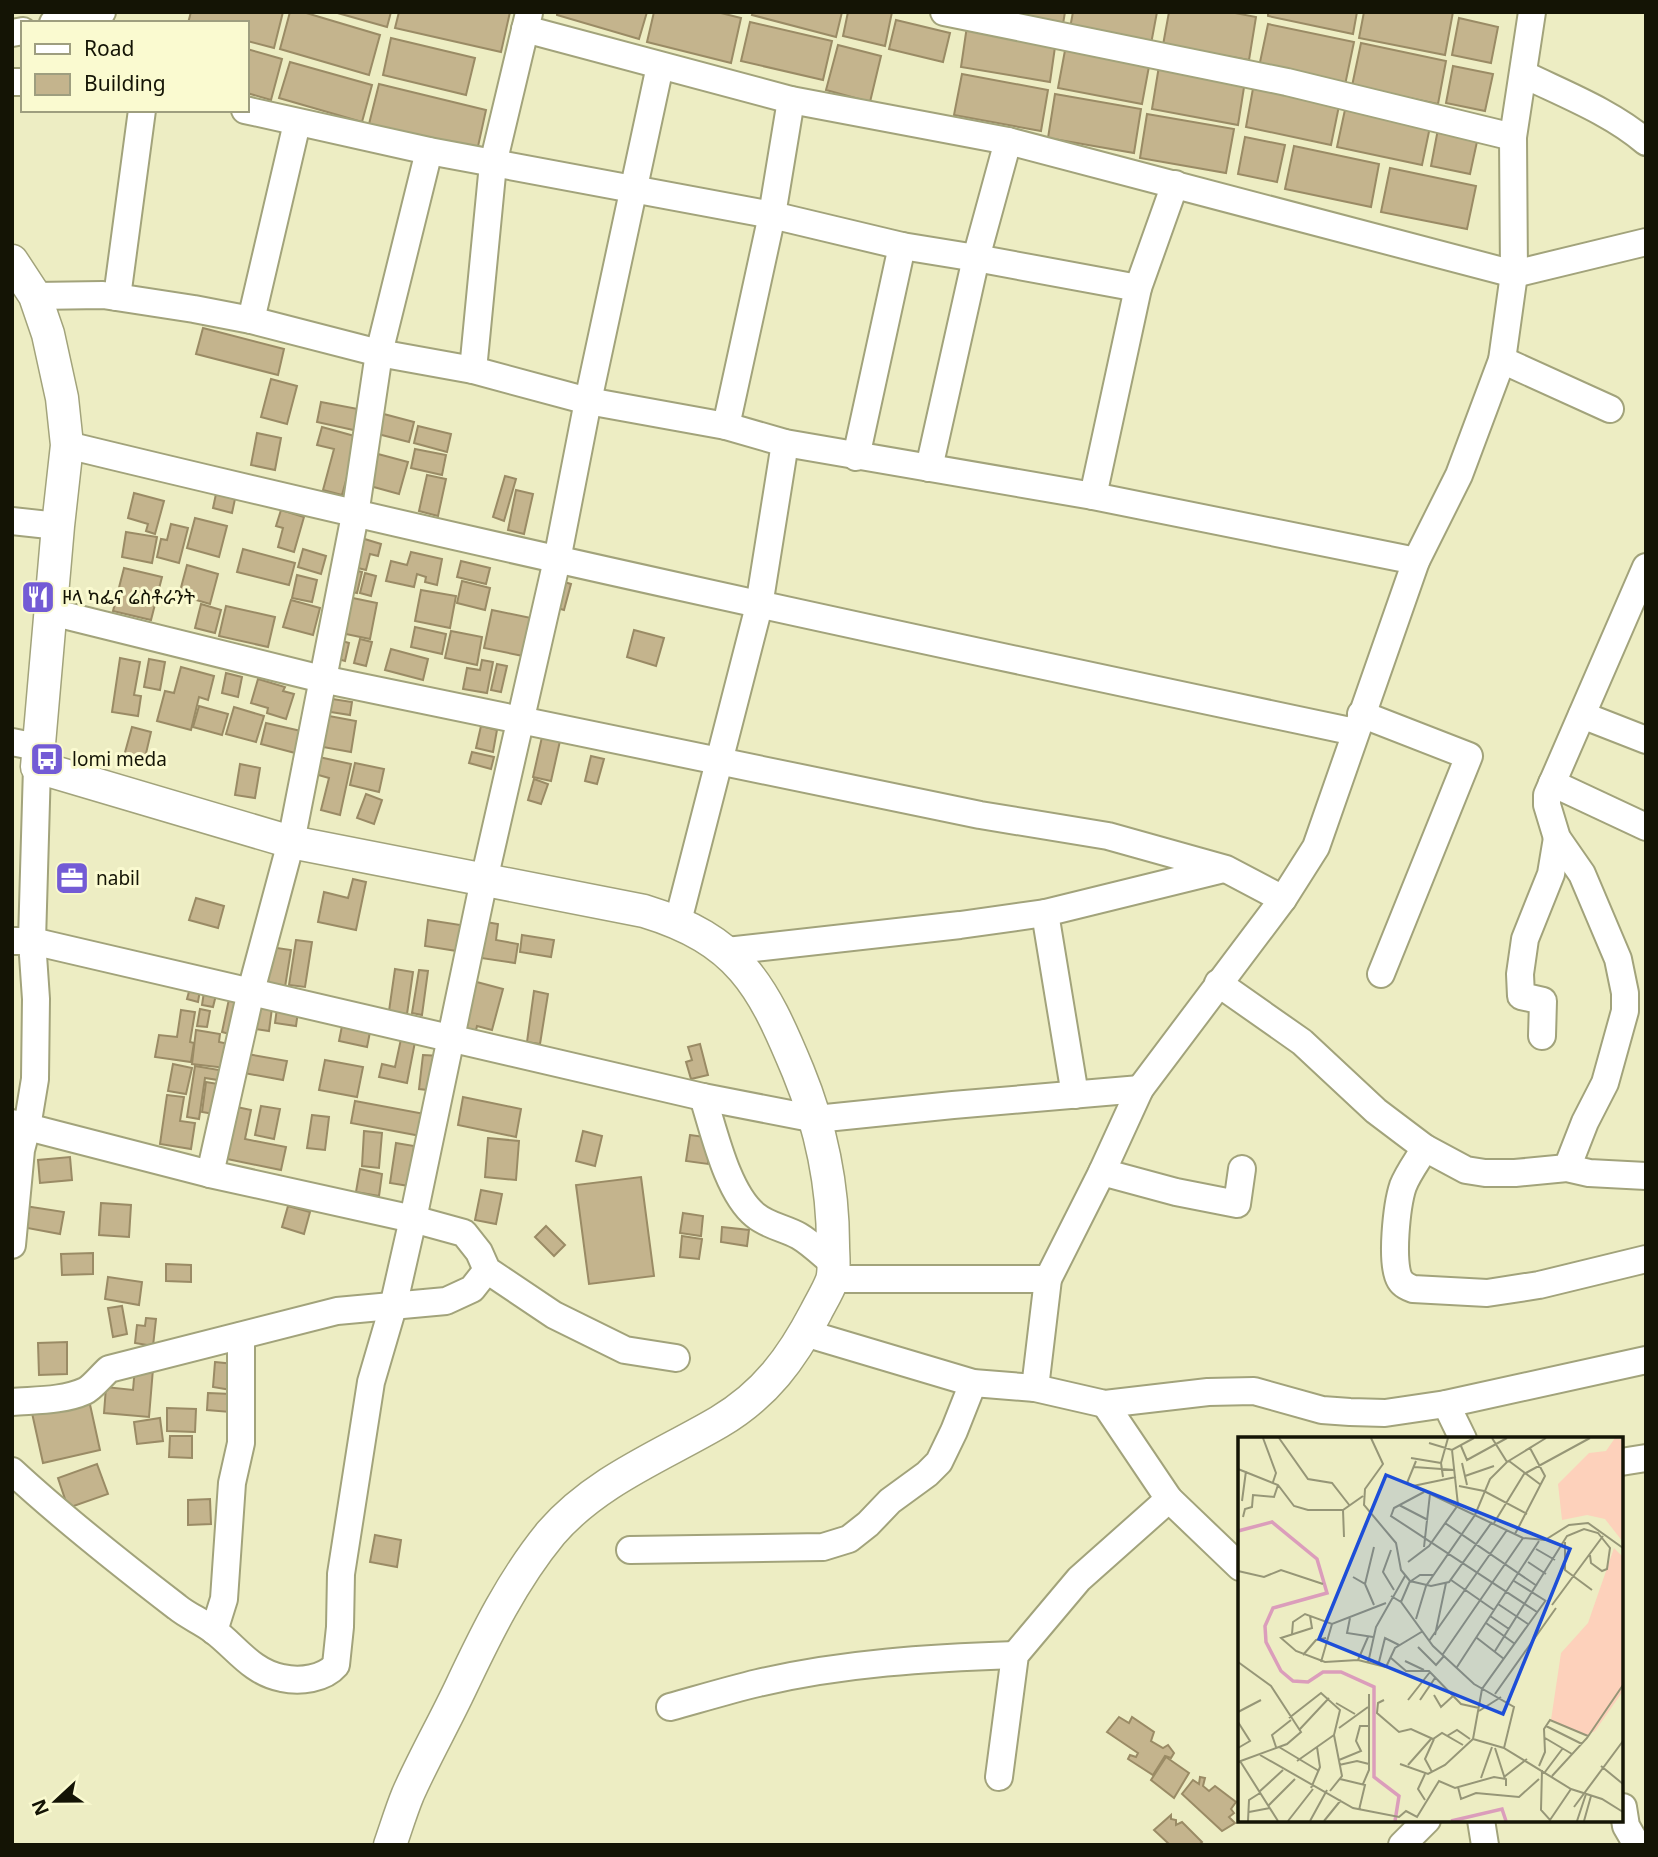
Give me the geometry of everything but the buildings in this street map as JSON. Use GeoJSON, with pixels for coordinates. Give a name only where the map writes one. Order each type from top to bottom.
{"type":"FeatureCollection","features":[{"type":"Feature","properties":{"kind":"street"},"geometry":{"type":"LineString","coordinates":[[62,21],[102,12]]}},
{"type":"Feature","properties":{"kind":"street"},"geometry":{"type":"LineString","coordinates":[[944,12],[1287,82],[1513,138]]}},
{"type":"Feature","properties":{"kind":"street"},"geometry":{"type":"LineString","coordinates":[[1035,1388],[1048,1279],[1140,1089],[1283,899],[1316,847],[1416,561],[1459,475],[1503,360],[1514,274],[1513,138],[1532,12]]}},
{"type":"Feature","properties":{"kind":"street"},"geometry":{"type":"LineString","coordinates":[[472,370],[493,163],[527,20],[660,66],[791,100],[1008,141],[1514,274],[1646,242]]}},
{"type":"Feature","properties":{"kind":"street"},"geometry":{"type":"LineString","coordinates":[[12,1471],[179,1609],[214,1630],[253,1667],[281,1678],[312,1678],[325,1674],[336,1665],[341,1574],[369,1396],[413,1219],[660,66]]}},
{"type":"Feature","properties":{"kind":"street"},"geometry":{"type":"LineString","coordinates":[[1523,74],[1578,100],[1633,131],[1646,142]]}},
{"type":"Feature","properties":{"kind":"street"},"geometry":{"type":"LineString","coordinates":[[726,426],[772,215],[791,100]]}},
{"type":"Feature","properties":{"kind":"street"},"geometry":{"type":"LineString","coordinates":[[248,111],[429,151],[772,215],[902,246],[1138,288]]}},
{"type":"Feature","properties":{"kind":"street"},"geometry":{"type":"LineString","coordinates":[[117,297],[142,112]]}},
{"type":"Feature","properties":{"kind":"street"},"geometry":{"type":"LineString","coordinates":[[251,320],[297,122]]}},
{"type":"Feature","properties":{"kind":"street"},"geometry":{"type":"LineString","coordinates":[[929,468],[976,258],[1008,141]]}},
{"type":"Feature","properties":{"kind":"street"},"geometry":{"type":"LineString","coordinates":[[210,1174],[251,990],[291,842],[355,515],[379,353],[429,151]]}},
{"type":"Feature","properties":{"kind":"street"},"geometry":{"type":"LineString","coordinates":[[1093,496],[1138,288],[1175,184]]}},
{"type":"Feature","properties":{"kind":"street"},"geometry":{"type":"LineString","coordinates":[[856,457],[902,246]]}},
{"type":"Feature","properties":{"kind":"street"},"geometry":{"type":"LineString","coordinates":[[12,261],[35,296],[56,369],[67,445],[51,612],[29,752],[22,941],[36,999],[35,1079],[20,1125],[21,1150],[12,1245]]}},
{"type":"Feature","properties":{"kind":"street"},"geometry":{"type":"LineString","coordinates":[[35,296],[77,293],[117,297],[251,320],[379,353],[472,370],[588,401],[726,426],[785,443],[1093,496],[1416,561]]}},
{"type":"Feature","properties":{"kind":"street"},"geometry":{"type":"LineString","coordinates":[[1503,360],[1610,409]]}},
{"type":"Feature","properties":{"kind":"street"},"geometry":{"type":"LineString","coordinates":[[678,921],[759,606],[785,443]]}},
{"type":"Feature","properties":{"kind":"street"},"geometry":{"type":"LineString","coordinates":[[67,445],[355,515],[759,606],[1358,723],[1469,756],[1381,974]]}},
{"type":"Feature","properties":{"kind":"street"},"geometry":{"type":"LineString","coordinates":[[12,520],[58,526]]}},
{"type":"Feature","properties":{"kind":"street"},"geometry":{"type":"LineString","coordinates":[[1567,1168],[1585,1122],[1605,1083],[1625,1012],[1625,993],[1618,958],[1582,874],[1558,838],[1547,805],[1547,795],[1646,567]]}},
{"type":"Feature","properties":{"kind":"street"},"geometry":{"type":"LineString","coordinates":[[51,612],[322,679],[980,815],[1108,836],[1226,869],[1283,899]]}},
{"type":"Feature","properties":{"kind":"street"},"geometry":{"type":"LineString","coordinates":[[1582,715],[1646,740]]}},
{"type":"Feature","properties":{"kind":"street"},"geometry":{"type":"LineString","coordinates":[[29,752],[291,842],[644,911],[678,921],[727,951],[765,999],[782,1033],[816,1119],[831,1195],[833,1271],[805,1333],[785,1366],[751,1400],[721,1421],[610,1482],[552,1532],[483,1640],[407,1795],[390,1845]]}},
{"type":"Feature","properties":{"kind":"street"},"geometry":{"type":"LineString","coordinates":[[1552,783],[1646,827]]}},
{"type":"Feature","properties":{"kind":"street"},"geometry":{"type":"LineString","coordinates":[[1542,1036],[1543,1001],[1521,996],[1520,974],[1525,939],[1551,874],[1558,838]]}},
{"type":"Feature","properties":{"kind":"street"},"geometry":{"type":"LineString","coordinates":[[727,951],[1045,913],[1226,869]]}},
{"type":"Feature","properties":{"kind":"street"},"geometry":{"type":"LineString","coordinates":[[1045,913],[1075,1095]]}},
{"type":"Feature","properties":{"kind":"street"},"geometry":{"type":"LineString","coordinates":[[22,941],[251,990],[703,1097],[816,1119],[1140,1089]]}},
{"type":"Feature","properties":{"kind":"street"},"geometry":{"type":"LineString","coordinates":[[1218,983],[1302,1042],[1376,1111],[1425,1147],[1466,1170],[1485,1174],[1567,1168],[1590,1173],[1646,1176]]}},
{"type":"Feature","properties":{"kind":"street"},"geometry":{"type":"LineString","coordinates":[[703,1097],[723,1157],[746,1205],[764,1220],[802,1237],[833,1271],[1048,1279]]}},
{"type":"Feature","properties":{"kind":"street"},"geometry":{"type":"LineString","coordinates":[[20,1125],[210,1174],[464,1233],[479,1252],[487,1270],[554,1315],[625,1350],[676,1358]]}},
{"type":"Feature","properties":{"kind":"street"},"geometry":{"type":"LineString","coordinates":[[1425,1147],[1403,1185],[1395,1231],[1398,1274],[1406,1286],[1413,1289],[1487,1293],[1539,1285],[1646,1259]]}},
{"type":"Feature","properties":{"kind":"street"},"geometry":{"type":"LineString","coordinates":[[1102,1172],[1176,1192],[1237,1204],[1242,1169]]}},
{"type":"Feature","properties":{"kind":"street"},"geometry":{"type":"LineString","coordinates":[[12,1402],[67,1396],[88,1390],[96,1379],[109,1369],[337,1311],[446,1301],[472,1289],[487,1270]]}},
{"type":"Feature","properties":{"kind":"street"},"geometry":{"type":"LineString","coordinates":[[805,1333],[973,1383],[1035,1388],[1105,1404],[1208,1392],[1254,1391],[1322,1410],[1350,1412],[1385,1413],[1446,1404],[1646,1360]]}},
{"type":"Feature","properties":{"kind":"street"},"geometry":{"type":"LineString","coordinates":[[214,1630],[224,1599],[232,1483],[241,1443],[241,1336]]}},
{"type":"Feature","properties":{"kind":"street"},"geometry":{"type":"LineString","coordinates":[[630,1550],[823,1547],[849,1539],[890,1501],[939,1462],[973,1383]]}},
{"type":"Feature","properties":{"kind":"street"},"geometry":{"type":"LineString","coordinates":[[1105,1404],[1168,1499],[1238,1565]]}},
{"type":"Feature","properties":{"kind":"street"},"geometry":{"type":"LineString","coordinates":[[1446,1404],[1462,1437]]}},
{"type":"Feature","properties":{"kind":"street"},"geometry":{"type":"LineString","coordinates":[[1623,1462],[1646,1458]]}},
{"type":"Feature","properties":{"kind":"street"},"geometry":{"type":"LineString","coordinates":[[999,1777],[1015,1655],[1079,1579],[1168,1499]]}},
{"type":"Feature","properties":{"kind":"street"},"geometry":{"type":"LineString","coordinates":[[670,1707],[759,1682],[838,1668],[918,1658],[1015,1655]]}},
{"type":"Feature","properties":{"kind":"street"},"geometry":{"type":"LineString","coordinates":[[1630,1805],[1626,1826],[1637,1845]]}},
{"type":"Feature","properties":{"kind":"street"},"geometry":{"type":"LineString","coordinates":[[1402,1845],[1425,1822]]}},
{"type":"Feature","properties":{"kind":"street"},"geometry":{"type":"LineString","coordinates":[[1481,1822],[1485,1845]]}},
{"type":"Feature","properties":{"kind":"place","name":"ዞላ ካፌና ሬስቶራንት"},"geometry":{"type":"Point","coordinates":[38,597]}},
{"type":"Feature","properties":{"kind":"place","name":"lomi meda"},"geometry":{"type":"Point","coordinates":[47,759]}},
{"type":"Feature","properties":{"kind":"place","name":"nabil"},"geometry":{"type":"Point","coordinates":[72,878]}}]}
